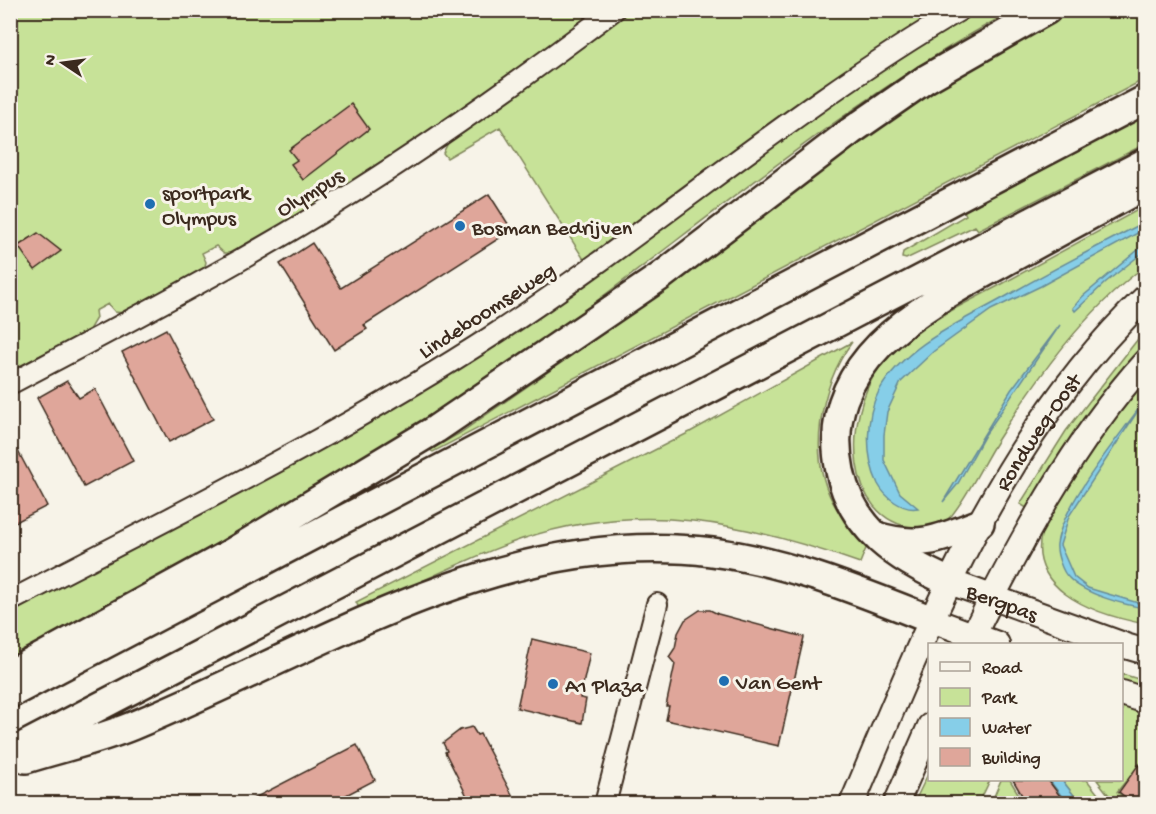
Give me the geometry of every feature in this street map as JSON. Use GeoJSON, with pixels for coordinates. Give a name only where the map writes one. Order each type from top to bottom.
{"type":"FeatureCollection","features":[{"type":"Feature","properties":{"kind":"highway"},"geometry":{"type":"LineString","coordinates":[[10,674],[229,554],[436,429],[661,276],[850,131],[917,85],[1047,10]]}},
{"type":"Feature","properties":{"kind":"highway"},"geometry":{"type":"LineString","coordinates":[[10,694],[1146,99]]}},
{"type":"Feature","properties":{"kind":"highway"},"geometry":{"type":"LineString","coordinates":[[10,753],[1146,162]]}},
{"type":"Feature","properties":{"kind":"highway"},"geometry":{"type":"LineString","coordinates":[[950,582],[915,567],[885,546],[863,522],[848,496],[837,455],[838,428],[844,398],[859,369],[889,334],[928,304],[1146,185]]}},
{"type":"Feature","properties":{"kind":"highway"},"geometry":{"type":"LineString","coordinates":[[875,535],[900,543],[932,542],[980,523]]}},
{"type":"Feature","properties":{"kind":"highway"},"geometry":{"type":"LineString","coordinates":[[10,764],[130,727],[422,595],[516,567],[573,556],[652,549],[733,555],[806,573],[932,620]]}},
{"type":"Feature","properties":{"kind":"main road","name":"Rondweg-Oost"},"geometry":{"type":"LineString","coordinates":[[852,804],[932,620],[980,523],[1027,442],[1067,384],[1118,323],[1146,297]]}},
{"type":"Feature","properties":{"kind":"main road","name":"Rondweg-Oost"},"geometry":{"type":"LineString","coordinates":[[971,640],[1055,487],[1110,405],[1146,362]]}},
{"type":"Feature","properties":{"kind":"main road","name":"Bergpas"},"geometry":{"type":"LineString","coordinates":[[950,582],[1115,643]]}},
{"type":"Feature","properties":{"kind":"main road","name":"Bergpas"},"geometry":{"type":"LineString","coordinates":[[932,620],[971,640],[987,643]]}},
{"type":"Feature","properties":{"kind":"main road","name":"Bergpas"},"geometry":{"type":"LineString","coordinates":[[1123,646],[1146,652]]}},
{"type":"Feature","properties":{"kind":"main road"},"geometry":{"type":"LineString","coordinates":[[1123,693],[1146,701]]}},
{"type":"Feature","properties":{"kind":"main road"},"geometry":{"type":"LineString","coordinates":[[896,804],[928,731]]}},
{"type":"Feature","properties":{"kind":"street","name":"Olympus"},"geometry":{"type":"LineString","coordinates":[[10,384],[250,254],[378,177],[519,80],[614,10]]}},
{"type":"Feature","properties":{"kind":"street","name":"Lindeboomseweg"},"geometry":{"type":"LineString","coordinates":[[10,601],[202,503],[348,423],[432,373],[586,272],[855,76],[960,10]]}},
{"type":"Feature","properties":{"kind":"street"},"geometry":{"type":"LineString","coordinates":[[605,804],[657,604]]}},
{"type":"Feature","properties":{"kind":"green space","name":"sportpark Olympus"},"geometry":{"type":"Polygon","coordinates":[[[11,11],[588,11],[583,21],[393,157],[336,191],[330,183],[326,184],[332,194],[235,253],[224,253],[216,246],[202,253],[206,262],[204,270],[124,313],[115,312],[108,304],[95,311],[96,318],[89,330],[11,372],[11,11]]]}},
{"type":"Feature","properties":{"kind":"green space"},"geometry":{"type":"Polygon","coordinates":[[[630,11],[941,11],[886,45],[585,261],[500,127],[447,158],[443,153],[448,143],[630,11]]]}},
{"type":"Feature","properties":{"kind":"green space"},"geometry":{"type":"Polygon","coordinates":[[[975,11],[1012,11],[881,90],[818,134],[574,318],[473,389],[269,513],[11,659],[11,613],[352,430],[707,193],[913,46],[975,11]]]}},
{"type":"Feature","properties":{"kind":"green space"},"geometry":{"type":"Polygon","coordinates":[[[1069,11],[1145,11],[1145,79],[433,452],[430,450],[460,433],[614,326],[870,129],[1004,45],[1069,11]]]}},
{"type":"Feature","properties":{"kind":"green space"},"geometry":{"type":"Polygon","coordinates":[[[1145,116],[1145,144],[978,230],[975,226],[906,259],[902,258],[903,252],[966,215],[964,211],[1145,116]]]}},
{"type":"Feature","properties":{"kind":"green space"},"geometry":{"type":"Polygon","coordinates":[[[1145,206],[1145,266],[1082,324],[1046,369],[997,441],[952,515],[936,527],[916,528],[892,521],[874,506],[863,486],[857,463],[856,437],[860,412],[868,388],[879,368],[891,354],[919,330],[952,310],[1145,206]]]}},
{"type":"Feature","properties":{"kind":"green space"},"geometry":{"type":"Polygon","coordinates":[[[1145,330],[1145,344],[1128,364],[1030,510],[1020,504],[1066,431],[1145,330]]]}},
{"type":"Feature","properties":{"kind":"green space"},"geometry":{"type":"Polygon","coordinates":[[[852,342],[831,380],[820,424],[819,447],[827,490],[837,509],[867,546],[860,563],[818,549],[735,527],[651,518],[609,520],[566,527],[522,539],[461,563],[360,610],[356,602],[690,432],[852,342]]]}},
{"type":"Feature","properties":{"kind":"green space"},"geometry":{"type":"Polygon","coordinates":[[[1145,375],[1145,624],[1104,613],[1083,605],[1065,594],[1051,580],[1042,564],[1040,544],[1046,520],[1101,434],[1145,375]]]}},
{"type":"Feature","properties":{"kind":"green space"},"geometry":{"type":"Polygon","coordinates":[[[1123,674],[1145,681],[1145,690],[1123,682],[1123,674]]]}},
{"type":"Feature","properties":{"kind":"green space"},"geometry":{"type":"Polygon","coordinates":[[[1123,704],[1145,712],[1145,781],[1130,783],[1126,781],[1117,792],[1131,803],[1115,803],[1098,781],[1123,781],[1123,704]]]}},
{"type":"Feature","properties":{"kind":"green space"},"geometry":{"type":"Polygon","coordinates":[[[928,774],[928,781],[990,781],[979,803],[914,803],[928,774]]]}},
{"type":"Feature","properties":{"kind":"green space"},"geometry":{"type":"Polygon","coordinates":[[[1001,781],[1011,781],[1024,803],[994,803],[992,801],[1001,781]]]}},
{"type":"Feature","properties":{"kind":"green space"},"geometry":{"type":"Polygon","coordinates":[[[1063,781],[1088,781],[1105,803],[1080,803],[1063,781]]]}},
{"type":"Feature","properties":{"kind":"water"},"geometry":{"type":"Polygon","coordinates":[[[1145,222],[1145,229],[1041,286],[991,310],[934,351],[901,382],[887,412],[884,460],[900,493],[918,508],[900,505],[890,498],[881,489],[874,473],[868,437],[874,401],[891,373],[923,344],[941,332],[1145,222]]]}},
{"type":"Feature","properties":{"kind":"water"},"geometry":{"type":"Polygon","coordinates":[[[1145,244],[1145,251],[1106,282],[1075,311],[1073,308],[1082,297],[1145,244]]]}},
{"type":"Feature","properties":{"kind":"water"},"geometry":{"type":"Polygon","coordinates":[[[1060,325],[985,435],[957,485],[943,502],[1011,390],[1060,325]]]}},
{"type":"Feature","properties":{"kind":"water"},"geometry":{"type":"Polygon","coordinates":[[[1145,400],[1069,516],[1060,545],[1074,577],[1088,588],[1145,605],[1145,608],[1105,598],[1076,584],[1064,571],[1057,544],[1061,527],[1081,489],[1145,400]]]}},
{"type":"Feature","properties":{"kind":"water"},"geometry":{"type":"Polygon","coordinates":[[[1050,781],[1063,781],[1080,803],[1067,803],[1050,781]]]}},
{"type":"Feature","properties":{"kind":"building"},"geometry":{"type":"Polygon","coordinates":[[[351,104],[369,129],[303,180],[291,164],[297,160],[289,150],[351,104]]]}},
{"type":"Feature","properties":{"kind":"building"},"geometry":{"type":"Polygon","coordinates":[[[489,194],[512,230],[364,325],[367,329],[334,350],[280,264],[312,243],[341,288],[489,194]]]}},
{"type":"Feature","properties":{"kind":"building"},"geometry":{"type":"Polygon","coordinates":[[[38,233],[61,251],[35,270],[18,246],[38,233]]]}},
{"type":"Feature","properties":{"kind":"building"},"geometry":{"type":"Polygon","coordinates":[[[166,329],[213,419],[169,442],[122,352],[166,329]]]}},
{"type":"Feature","properties":{"kind":"building"},"geometry":{"type":"Polygon","coordinates":[[[67,381],[79,398],[95,389],[133,461],[84,487],[37,398],[67,381]]]}},
{"type":"Feature","properties":{"kind":"building"},"geometry":{"type":"Polygon","coordinates":[[[10,436],[47,506],[10,525],[10,436]]]}},
{"type":"Feature","properties":{"kind":"building"},"geometry":{"type":"Polygon","coordinates":[[[700,610],[710,610],[804,637],[779,746],[666,720],[669,706],[666,706],[675,664],[669,657],[675,648],[678,633],[685,620],[700,610]]]}},
{"type":"Feature","properties":{"kind":"building","name":"A1 Plaza"},"geometry":{"type":"Polygon","coordinates":[[[532,639],[590,653],[580,698],[586,699],[582,723],[517,708],[532,639]]]}},
{"type":"Feature","properties":{"kind":"building"},"geometry":{"type":"Polygon","coordinates":[[[472,727],[477,735],[480,734],[517,804],[471,804],[445,752],[447,751],[443,743],[460,730],[472,727]]]}},
{"type":"Feature","properties":{"kind":"building"},"geometry":{"type":"Polygon","coordinates":[[[357,745],[375,780],[329,804],[243,804],[357,745]]]}},
{"type":"Feature","properties":{"kind":"building"},"geometry":{"type":"Polygon","coordinates":[[[1139,764],[1146,780],[1146,804],[1134,804],[1119,792],[1139,764]]]}},
{"type":"Feature","properties":{"kind":"building"},"geometry":{"type":"Polygon","coordinates":[[[1014,781],[1049,781],[1066,804],[1027,804],[1014,781]]]}},
{"type":"Feature","properties":{"kind":"place","name":"sportpark Olympus"},"geometry":{"type":"Point","coordinates":[150,204]}},
{"type":"Feature","properties":{"kind":"place","name":"Bosman Bedrijven"},"geometry":{"type":"Point","coordinates":[460,226]}},
{"type":"Feature","properties":{"kind":"place","name":"Van Gent"},"geometry":{"type":"Point","coordinates":[724,681]}},
{"type":"Feature","properties":{"kind":"place","name":"A1 Plaza"},"geometry":{"type":"Point","coordinates":[553,684]}}]}
